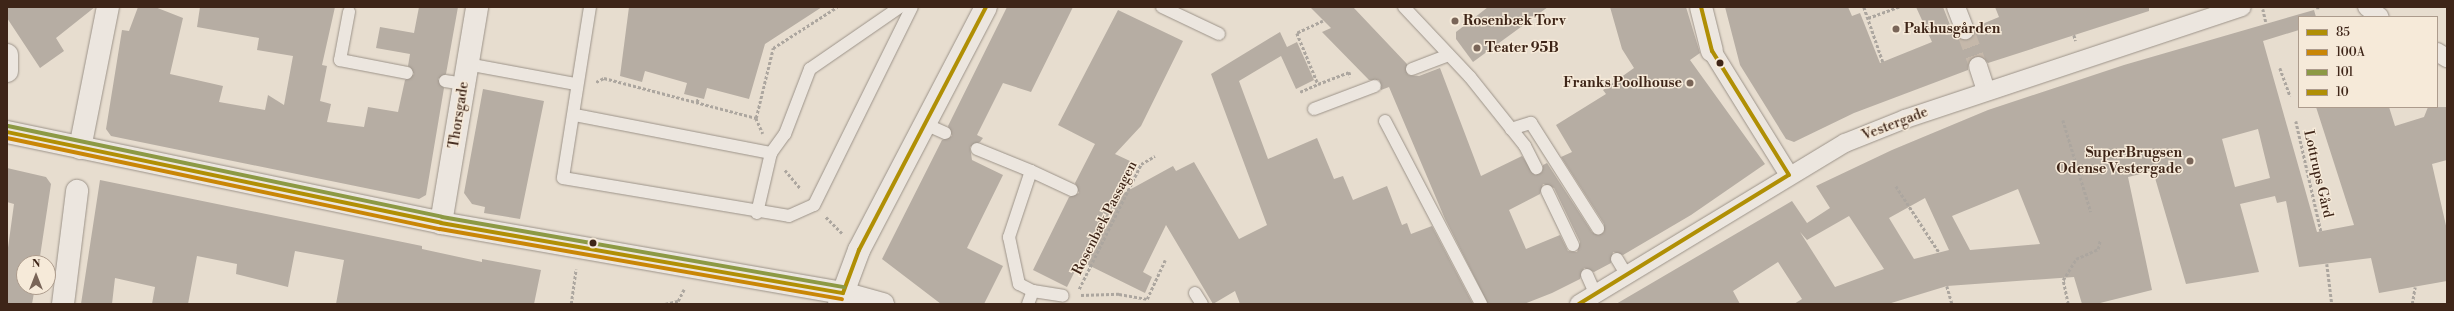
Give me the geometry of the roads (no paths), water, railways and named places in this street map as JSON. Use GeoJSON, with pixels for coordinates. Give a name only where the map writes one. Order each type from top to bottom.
{"type":"FeatureCollection","features":[{"type":"Feature","properties":{"kind":"street"},"geometry":{"type":"LineString","coordinates":[[80,148],[108,7]]}},
{"type":"Feature","properties":{"kind":"street","name":"Thorsgade"},"geometry":{"type":"LineString","coordinates":[[441,223],[459,76],[478,7]]}},
{"type":"Feature","properties":{"kind":"street"},"geometry":{"type":"LineString","coordinates":[[1701,7],[1712,50],[1789,175]]}},
{"type":"Feature","properties":{"kind":"street"},"geometry":{"type":"LineString","coordinates":[[1956,7],[1965,30]]}},
{"type":"Feature","properties":{"kind":"street","name":"Vestergade"},"geometry":{"type":"LineString","coordinates":[[1579,304],[1628,277],[1789,175],[1845,143],[1986,91],[2242,7]]}},
{"type":"Feature","properties":{"kind":"street"},"geometry":{"type":"LineString","coordinates":[[2366,7],[2379,16]]}},
{"type":"Feature","properties":{"kind":"street"},"geometry":{"type":"LineString","coordinates":[[841,299],[859,250],[984,8]]}},
{"type":"Feature","properties":{"kind":"street"},"geometry":{"type":"LineString","coordinates":[[2438,53],[2447,58]]}},
{"type":"Feature","properties":{"kind":"street"},"geometry":{"type":"LineString","coordinates":[[7,55],[7,71]]}},
{"type":"Feature","properties":{"kind":"street"},"geometry":{"type":"LineString","coordinates":[[1978,66],[1986,91]]}},
{"type":"Feature","properties":{"kind":"street"},"geometry":{"type":"LineString","coordinates":[[7,132],[441,223],[841,299],[883,304]]}},
{"type":"Feature","properties":{"kind":"street"},"geometry":{"type":"LineString","coordinates":[[63,304],[76,191]]}},
{"type":"Feature","properties":{"kind":"lane"},"geometry":{"type":"LineString","coordinates":[[590,7],[576,84],[575,115],[563,178],[757,214],[789,216],[814,205],[912,7]]}},
{"type":"Feature","properties":{"kind":"lane"},"geometry":{"type":"LineString","coordinates":[[757,214],[771,153],[785,134],[810,69],[900,7]]}},
{"type":"Feature","properties":{"kind":"lane"},"geometry":{"type":"LineString","coordinates":[[1162,7],[1219,34]]}},
{"type":"Feature","properties":{"kind":"lane"},"geometry":{"type":"LineString","coordinates":[[1404,7],[1511,128],[1536,168]]}},
{"type":"Feature","properties":{"kind":"lane"},"geometry":{"type":"LineString","coordinates":[[349,12],[340,60],[407,72]]}},
{"type":"Feature","properties":{"kind":"lane"},"geometry":{"type":"LineString","coordinates":[[1412,69],[1448,55]]}},
{"type":"Feature","properties":{"kind":"lane"},"geometry":{"type":"LineString","coordinates":[[459,76],[518,73],[576,84]]}},
{"type":"Feature","properties":{"kind":"lane"},"geometry":{"type":"LineString","coordinates":[[1314,109],[1375,86]]}},
{"type":"Feature","properties":{"kind":"lane"},"geometry":{"type":"LineString","coordinates":[[575,115],[771,153]]}},
{"type":"Feature","properties":{"kind":"lane"},"geometry":{"type":"LineString","coordinates":[[1385,121],[1481,304]]}},
{"type":"Feature","properties":{"kind":"lane"},"geometry":{"type":"LineString","coordinates":[[1511,128],[1531,123],[1598,228]]}},
{"type":"Feature","properties":{"kind":"lane"},"geometry":{"type":"LineString","coordinates":[[925,124],[945,133]]}},
{"type":"Feature","properties":{"kind":"lane"},"geometry":{"type":"LineString","coordinates":[[977,149],[1072,190]]}},
{"type":"Feature","properties":{"kind":"lane"},"geometry":{"type":"LineString","coordinates":[[1031,171],[1009,237],[1019,284],[1033,292],[1063,296]]}},
{"type":"Feature","properties":{"kind":"lane"},"geometry":{"type":"LineString","coordinates":[[1547,191],[1573,245]]}},
{"type":"Feature","properties":{"kind":"lane"},"geometry":{"type":"LineString","coordinates":[[1617,259],[1628,277]]}},
{"type":"Feature","properties":{"kind":"lane"},"geometry":{"type":"LineString","coordinates":[[1587,275],[1596,294]]}},
{"type":"Feature","properties":{"kind":"lane"},"geometry":{"type":"LineString","coordinates":[[1028,304],[1033,292]]}},
{"type":"Feature","properties":{"kind":"lane"},"geometry":{"type":"LineString","coordinates":[[1195,293],[1202,304]]}},
{"type":"Feature","properties":{"kind":"tunnel"},"geometry":{"type":"LineString","coordinates":[[1965,30],[1978,66]]}},
{"type":"Feature","properties":{"kind":"place","name":"Rosenbæk Torv"},"geometry":{"type":"Point","coordinates":[1455,21]}},
{"type":"Feature","properties":{"kind":"place","name":"Pakhusgården"},"geometry":{"type":"Point","coordinates":[1896,29]}},
{"type":"Feature","properties":{"kind":"place","name":"Teater 95B"},"geometry":{"type":"Point","coordinates":[1477,48]}},
{"type":"Feature","properties":{"kind":"place","name":"Franks Poolhouse"},"geometry":{"type":"Point","coordinates":[1690,83]}},
{"type":"Feature","properties":{"kind":"place","name":"SuperBrugsen Odense Vestergade"},"geometry":{"type":"Point","coordinates":[2190,161]}}]}
